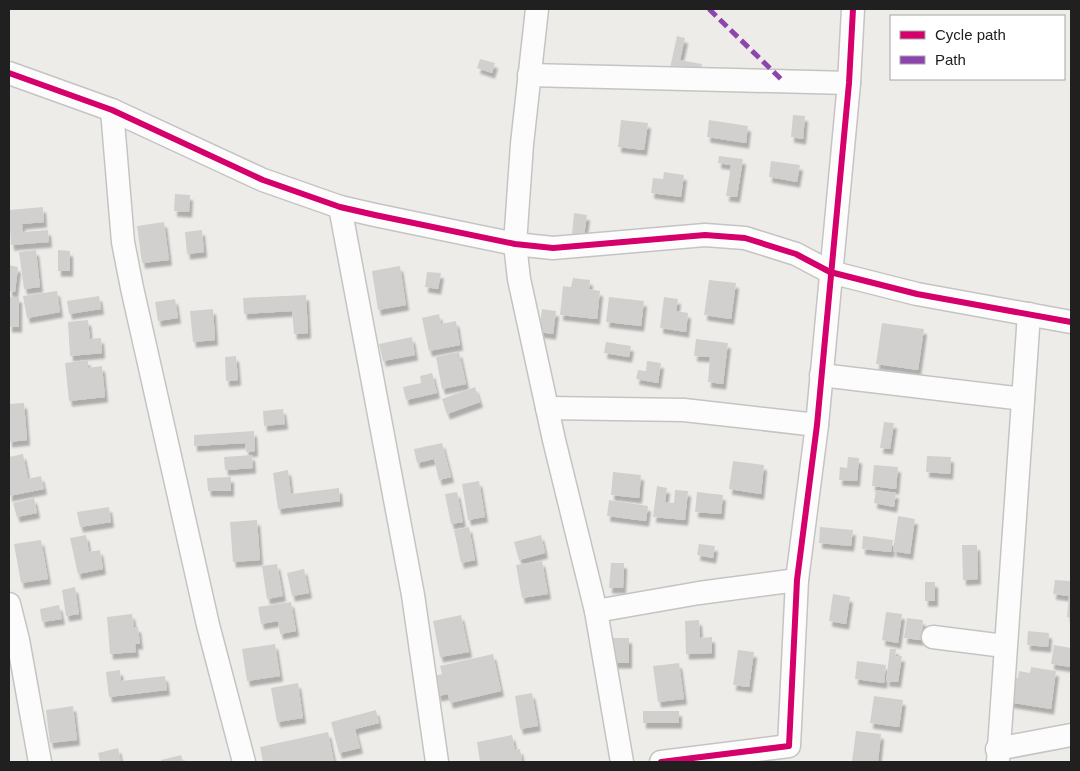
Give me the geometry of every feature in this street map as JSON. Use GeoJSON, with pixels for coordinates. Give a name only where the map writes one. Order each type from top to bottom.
{"type":"FeatureCollection","features":[{"type":"Feature","properties":{"kind":"street"},"geometry":{"type":"LineString","coordinates":[[537,9],[529,75],[515,244],[520,279],[547,408],[596,610],[622,762]]}},
{"type":"Feature","properties":{"kind":"street"},"geometry":{"type":"LineString","coordinates":[[661,762],[790,754],[797,580],[817,425],[830,272],[850,83],[853,9]]}},
{"type":"Feature","properties":{"kind":"street"},"geometry":{"type":"LineString","coordinates":[[9,73],[112,110],[263,180],[340,207],[515,244],[553,248],[705,235],[725,235],[774,246],[830,272],[917,294],[1071,322]]}},
{"type":"Feature","properties":{"kind":"street"},"geometry":{"type":"LineString","coordinates":[[529,75],[850,83]]}},
{"type":"Feature","properties":{"kind":"street"},"geometry":{"type":"LineString","coordinates":[[112,110],[123,242],[132,288],[208,625],[244,762]]}},
{"type":"Feature","properties":{"kind":"street"},"geometry":{"type":"LineString","coordinates":[[340,207],[413,595],[437,762]]}},
{"type":"Feature","properties":{"kind":"street"},"geometry":{"type":"LineString","coordinates":[[1029,314],[1004,646],[998,756],[1071,735]]}},
{"type":"Feature","properties":{"kind":"street"},"geometry":{"type":"LineString","coordinates":[[821,375],[1023,399]]}},
{"type":"Feature","properties":{"kind":"street"},"geometry":{"type":"LineString","coordinates":[[547,408],[684,410],[817,425]]}},
{"type":"Feature","properties":{"kind":"street"},"geometry":{"type":"LineString","coordinates":[[596,610],[699,593],[797,580]]}},
{"type":"Feature","properties":{"kind":"street"},"geometry":{"type":"LineString","coordinates":[[9,604],[18,640],[40,762]]}},
{"type":"Feature","properties":{"kind":"street"},"geometry":{"type":"LineString","coordinates":[[933,637],[1004,646]]}},
{"type":"Feature","properties":{"kind":"building"},"geometry":{"type":"Polygon","coordinates":[[[677,36],[685,38],[680,60],[702,64],[700,74],[670,68],[677,36]]]}},
{"type":"Feature","properties":{"kind":"building"},"geometry":{"type":"Polygon","coordinates":[[[480,59],[495,63],[492,73],[477,68],[480,59]]]}},
{"type":"Feature","properties":{"kind":"building"},"geometry":{"type":"Polygon","coordinates":[[[793,115],[805,116],[803,139],[791,137],[793,115]]]}},
{"type":"Feature","properties":{"kind":"building"},"geometry":{"type":"Polygon","coordinates":[[[621,120],[648,123],[644,150],[618,147],[621,120]]]}},
{"type":"Feature","properties":{"kind":"building"},"geometry":{"type":"Polygon","coordinates":[[[709,120],[748,126],[746,143],[707,137],[709,120]]]}},
{"type":"Feature","properties":{"kind":"building"},"geometry":{"type":"Polygon","coordinates":[[[719,156],[743,159],[737,197],[726,196],[731,165],[718,163],[719,156]]]}},
{"type":"Feature","properties":{"kind":"building"},"geometry":{"type":"Polygon","coordinates":[[[771,161],[800,165],[797,182],[769,177],[771,161]]]}},
{"type":"Feature","properties":{"kind":"building"},"geometry":{"type":"Polygon","coordinates":[[[664,172],[684,175],[681,197],[651,193],[653,178],[663,179],[664,172]]]}},
{"type":"Feature","properties":{"kind":"building"},"geometry":{"type":"Polygon","coordinates":[[[175,194],[190,195],[189,212],[174,211],[175,194]]]}},
{"type":"Feature","properties":{"kind":"building"},"geometry":{"type":"Polygon","coordinates":[[[43,207],[44,222],[22,224],[23,232],[48,230],[49,242],[11,245],[9,210],[43,207]]]}},
{"type":"Feature","properties":{"kind":"building"},"geometry":{"type":"Polygon","coordinates":[[[574,213],[587,215],[584,236],[572,234],[574,213]]]}},
{"type":"Feature","properties":{"kind":"building"},"geometry":{"type":"Polygon","coordinates":[[[164,222],[169,260],[142,263],[137,226],[164,222]]]}},
{"type":"Feature","properties":{"kind":"building"},"geometry":{"type":"Polygon","coordinates":[[[202,230],[204,252],[187,254],[185,232],[202,230]]]}},
{"type":"Feature","properties":{"kind":"building"},"geometry":{"type":"Polygon","coordinates":[[[36,250],[40,287],[24,289],[19,252],[36,250]]]}},
{"type":"Feature","properties":{"kind":"building"},"geometry":{"type":"Polygon","coordinates":[[[58,250],[70,251],[70,271],[58,271],[58,250]]]}},
{"type":"Feature","properties":{"kind":"building"},"geometry":{"type":"Polygon","coordinates":[[[9,265],[18,267],[15,292],[9,291],[9,265]]]}},
{"type":"Feature","properties":{"kind":"building"},"geometry":{"type":"Polygon","coordinates":[[[400,266],[406,305],[378,310],[372,271],[400,266]]]}},
{"type":"Feature","properties":{"kind":"building"},"geometry":{"type":"Polygon","coordinates":[[[427,272],[441,273],[438,289],[425,287],[427,272]]]}},
{"type":"Feature","properties":{"kind":"building"},"geometry":{"type":"Polygon","coordinates":[[[573,278],[590,280],[589,289],[600,291],[597,319],[560,315],[563,286],[571,287],[573,278]]]}},
{"type":"Feature","properties":{"kind":"building"},"geometry":{"type":"Polygon","coordinates":[[[709,280],[736,283],[731,319],[704,315],[709,280]]]}},
{"type":"Feature","properties":{"kind":"building"},"geometry":{"type":"Polygon","coordinates":[[[57,291],[60,312],[27,318],[23,296],[57,291]]]}},
{"type":"Feature","properties":{"kind":"building"},"geometry":{"type":"Polygon","coordinates":[[[306,295],[308,333],[294,334],[292,311],[244,314],[243,298],[306,295]]]}},
{"type":"Feature","properties":{"kind":"building"},"geometry":{"type":"Polygon","coordinates":[[[99,296],[101,309],[69,314],[67,301],[99,296]]]}},
{"type":"Feature","properties":{"kind":"building"},"geometry":{"type":"Polygon","coordinates":[[[9,297],[19,297],[19,327],[9,327],[9,297]]]}},
{"type":"Feature","properties":{"kind":"building"},"geometry":{"type":"Polygon","coordinates":[[[609,297],[644,301],[641,326],[606,322],[609,297]]]}},
{"type":"Feature","properties":{"kind":"building"},"geometry":{"type":"Polygon","coordinates":[[[664,297],[678,299],[676,311],[688,313],[686,332],[660,328],[664,297]]]}},
{"type":"Feature","properties":{"kind":"building"},"geometry":{"type":"Polygon","coordinates":[[[175,299],[178,318],[158,321],[155,302],[175,299]]]}},
{"type":"Feature","properties":{"kind":"building"},"geometry":{"type":"Polygon","coordinates":[[[213,309],[215,340],[193,342],[190,311],[213,309]]]}},
{"type":"Feature","properties":{"kind":"building"},"geometry":{"type":"Polygon","coordinates":[[[542,309],[556,311],[553,334],[539,332],[542,309]]]}},
{"type":"Feature","properties":{"kind":"building"},"geometry":{"type":"Polygon","coordinates":[[[439,314],[441,324],[456,321],[460,345],[429,351],[422,318],[439,314]]]}},
{"type":"Feature","properties":{"kind":"building"},"geometry":{"type":"Polygon","coordinates":[[[88,320],[90,339],[101,338],[102,353],[70,356],[68,322],[88,320]]]}},
{"type":"Feature","properties":{"kind":"building"},"geometry":{"type":"Polygon","coordinates":[[[882,323],[924,329],[918,370],[876,364],[882,323]]]}},
{"type":"Feature","properties":{"kind":"building"},"geometry":{"type":"Polygon","coordinates":[[[412,337],[415,355],[383,361],[379,344],[412,337]]]}},
{"type":"Feature","properties":{"kind":"building"},"geometry":{"type":"Polygon","coordinates":[[[696,339],[728,343],[723,384],[708,382],[710,357],[694,356],[696,339]]]}},
{"type":"Feature","properties":{"kind":"building"},"geometry":{"type":"Polygon","coordinates":[[[606,342],[631,346],[629,357],[604,353],[606,342]]]}},
{"type":"Feature","properties":{"kind":"building"},"geometry":{"type":"Polygon","coordinates":[[[459,352],[466,384],[442,389],[436,357],[459,352]]]}},
{"type":"Feature","properties":{"kind":"building"},"geometry":{"type":"Polygon","coordinates":[[[236,356],[238,380],[226,381],[225,357],[236,356]]]}},
{"type":"Feature","properties":{"kind":"building"},"geometry":{"type":"Polygon","coordinates":[[[88,360],[88,368],[102,366],[105,397],[69,401],[65,363],[88,360]]]}},
{"type":"Feature","properties":{"kind":"building"},"geometry":{"type":"Polygon","coordinates":[[[647,361],[661,363],[658,383],[636,379],[638,370],[646,371],[647,361]]]}},
{"type":"Feature","properties":{"kind":"building"},"geometry":{"type":"Polygon","coordinates":[[[432,373],[437,393],[406,400],[403,387],[421,383],[420,376],[432,373]]]}},
{"type":"Feature","properties":{"kind":"building"},"geometry":{"type":"Polygon","coordinates":[[[475,387],[480,402],[447,414],[442,399],[475,387]]]}},
{"type":"Feature","properties":{"kind":"building"},"geometry":{"type":"Polygon","coordinates":[[[24,403],[27,440],[9,442],[9,404],[24,403]]]}},
{"type":"Feature","properties":{"kind":"building"},"geometry":{"type":"Polygon","coordinates":[[[283,409],[285,424],[264,426],[263,411],[283,409]]]}},
{"type":"Feature","properties":{"kind":"building"},"geometry":{"type":"Polygon","coordinates":[[[884,422],[894,423],[890,449],[880,448],[884,422]]]}},
{"type":"Feature","properties":{"kind":"building"},"geometry":{"type":"Polygon","coordinates":[[[254,431],[255,451],[246,452],[245,443],[194,446],[194,435],[254,431]]]}},
{"type":"Feature","properties":{"kind":"building"},"geometry":{"type":"Polygon","coordinates":[[[442,443],[451,477],[439,480],[434,459],[417,463],[414,449],[442,443]]]}},
{"type":"Feature","properties":{"kind":"building"},"geometry":{"type":"Polygon","coordinates":[[[23,454],[28,479],[41,476],[44,489],[9,496],[9,457],[23,454]]]}},
{"type":"Feature","properties":{"kind":"building"},"geometry":{"type":"Polygon","coordinates":[[[252,455],[253,468],[225,470],[224,457],[252,455]]]}},
{"type":"Feature","properties":{"kind":"building"},"geometry":{"type":"Polygon","coordinates":[[[927,456],[951,457],[950,474],[926,472],[927,456]]]}},
{"type":"Feature","properties":{"kind":"building"},"geometry":{"type":"Polygon","coordinates":[[[848,457],[859,458],[857,481],[839,480],[840,467],[847,468],[848,457]]]}},
{"type":"Feature","properties":{"kind":"building"},"geometry":{"type":"Polygon","coordinates":[[[733,461],[764,465],[761,494],[729,489],[733,461]]]}},
{"type":"Feature","properties":{"kind":"building"},"geometry":{"type":"Polygon","coordinates":[[[874,465],[898,467],[896,489],[872,486],[874,465]]]}},
{"type":"Feature","properties":{"kind":"building"},"geometry":{"type":"Polygon","coordinates":[[[288,470],[291,494],[339,488],[340,501],[278,509],[273,473],[288,470]]]}},
{"type":"Feature","properties":{"kind":"building"},"geometry":{"type":"Polygon","coordinates":[[[613,472],[641,475],[639,498],[611,495],[613,472]]]}},
{"type":"Feature","properties":{"kind":"building"},"geometry":{"type":"Polygon","coordinates":[[[231,477],[231,491],[208,491],[207,478],[231,477]]]}},
{"type":"Feature","properties":{"kind":"building"},"geometry":{"type":"Polygon","coordinates":[[[479,481],[485,517],[468,520],[462,484],[479,481]]]}},
{"type":"Feature","properties":{"kind":"building"},"geometry":{"type":"Polygon","coordinates":[[[657,486],[667,488],[665,502],[674,503],[675,490],[688,491],[685,520],[653,517],[657,486]]]}},
{"type":"Feature","properties":{"kind":"building"},"geometry":{"type":"Polygon","coordinates":[[[876,490],[896,493],[894,507],[874,503],[876,490]]]}},
{"type":"Feature","properties":{"kind":"building"},"geometry":{"type":"Polygon","coordinates":[[[457,492],[463,522],[451,524],[445,494],[457,492]]]}},
{"type":"Feature","properties":{"kind":"building"},"geometry":{"type":"Polygon","coordinates":[[[697,492],[723,495],[721,514],[695,512],[697,492]]]}},
{"type":"Feature","properties":{"kind":"building"},"geometry":{"type":"Polygon","coordinates":[[[34,498],[37,513],[17,517],[13,503],[34,498]]]}},
{"type":"Feature","properties":{"kind":"building"},"geometry":{"type":"Polygon","coordinates":[[[609,500],[648,506],[646,521],[607,516],[609,500]]]}},
{"type":"Feature","properties":{"kind":"building"},"geometry":{"type":"Polygon","coordinates":[[[109,507],[111,522],[80,527],[77,512],[109,507]]]}},
{"type":"Feature","properties":{"kind":"building"},"geometry":{"type":"Polygon","coordinates":[[[898,516],[915,519],[910,554],[893,551],[898,516]]]}},
{"type":"Feature","properties":{"kind":"building"},"geometry":{"type":"Polygon","coordinates":[[[257,520],[260,560],[233,562],[230,522],[257,520]]]}},
{"type":"Feature","properties":{"kind":"building"},"geometry":{"type":"Polygon","coordinates":[[[469,527],[475,560],[461,563],[454,530],[469,527]]]}},
{"type":"Feature","properties":{"kind":"building"},"geometry":{"type":"Polygon","coordinates":[[[820,527],[853,530],[851,546],[819,543],[820,527]]]}},
{"type":"Feature","properties":{"kind":"building"},"geometry":{"type":"Polygon","coordinates":[[[86,535],[89,552],[100,550],[103,569],[78,574],[70,538],[86,535]]]}},
{"type":"Feature","properties":{"kind":"building"},"geometry":{"type":"Polygon","coordinates":[[[541,535],[545,553],[519,560],[514,542],[541,535]]]}},
{"type":"Feature","properties":{"kind":"building"},"geometry":{"type":"Polygon","coordinates":[[[863,536],[893,540],[891,552],[862,549],[863,536]]]}},
{"type":"Feature","properties":{"kind":"building"},"geometry":{"type":"Polygon","coordinates":[[[41,540],[48,579],[21,583],[14,544],[41,540]]]}},
{"type":"Feature","properties":{"kind":"building"},"geometry":{"type":"Polygon","coordinates":[[[699,544],[715,546],[713,558],[697,555],[699,544]]]}},
{"type":"Feature","properties":{"kind":"building"},"geometry":{"type":"Polygon","coordinates":[[[962,545],[977,545],[978,579],[963,580],[962,545]]]}},
{"type":"Feature","properties":{"kind":"building"},"geometry":{"type":"Polygon","coordinates":[[[542,561],[548,594],[522,598],[516,565],[542,561]]]}},
{"type":"Feature","properties":{"kind":"building"},"geometry":{"type":"Polygon","coordinates":[[[611,563],[624,563],[623,588],[609,588],[611,563]]]}},
{"type":"Feature","properties":{"kind":"building"},"geometry":{"type":"Polygon","coordinates":[[[277,564],[283,596],[267,599],[262,566],[277,564]]]}},
{"type":"Feature","properties":{"kind":"building"},"geometry":{"type":"Polygon","coordinates":[[[304,569],[309,593],[292,596],[287,573],[304,569]]]}},
{"type":"Feature","properties":{"kind":"building"},"geometry":{"type":"Polygon","coordinates":[[[1055,580],[1071,581],[1071,618],[1067,617],[1069,596],[1053,594],[1055,580]]]}},
{"type":"Feature","properties":{"kind":"building"},"geometry":{"type":"Polygon","coordinates":[[[925,582],[935,582],[935,601],[925,601],[925,582]]]}},
{"type":"Feature","properties":{"kind":"building"},"geometry":{"type":"Polygon","coordinates":[[[75,587],[79,614],[66,616],[62,590],[75,587]]]}},
{"type":"Feature","properties":{"kind":"building"},"geometry":{"type":"Polygon","coordinates":[[[833,594],[850,597],[846,624],[829,621],[833,594]]]}},
{"type":"Feature","properties":{"kind":"building"},"geometry":{"type":"Polygon","coordinates":[[[291,602],[296,631],[280,634],[278,621],[261,624],[258,607],[291,602]]]}},
{"type":"Feature","properties":{"kind":"building"},"geometry":{"type":"Polygon","coordinates":[[[59,605],[62,619],[42,622],[40,609],[59,605]]]}},
{"type":"Feature","properties":{"kind":"building"},"geometry":{"type":"Polygon","coordinates":[[[886,612],[902,614],[898,643],[882,640],[886,612]]]}},
{"type":"Feature","properties":{"kind":"building"},"geometry":{"type":"Polygon","coordinates":[[[132,614],[134,627],[138,627],[140,644],[135,644],[136,652],[110,654],[107,617],[132,614]]]}},
{"type":"Feature","properties":{"kind":"building"},"geometry":{"type":"Polygon","coordinates":[[[461,615],[469,652],[440,657],[433,621],[461,615]]]}},
{"type":"Feature","properties":{"kind":"building"},"geometry":{"type":"Polygon","coordinates":[[[907,618],[923,620],[921,640],[904,638],[907,618]]]}},
{"type":"Feature","properties":{"kind":"building"},"geometry":{"type":"Polygon","coordinates":[[[699,620],[700,638],[712,637],[712,653],[686,654],[685,621],[699,620]]]}},
{"type":"Feature","properties":{"kind":"building"},"geometry":{"type":"Polygon","coordinates":[[[1028,631],[1049,633],[1048,647],[1027,645],[1028,631]]]}},
{"type":"Feature","properties":{"kind":"building"},"geometry":{"type":"Polygon","coordinates":[[[610,638],[629,638],[629,663],[610,663],[610,638]]]}},
{"type":"Feature","properties":{"kind":"building"},"geometry":{"type":"Polygon","coordinates":[[[275,644],[280,676],[247,681],[242,649],[275,644]]]}},
{"type":"Feature","properties":{"kind":"building"},"geometry":{"type":"Polygon","coordinates":[[[1054,645],[1071,648],[1071,667],[1051,664],[1054,645]]]}},
{"type":"Feature","properties":{"kind":"building"},"geometry":{"type":"Polygon","coordinates":[[[890,649],[896,649],[895,656],[902,656],[898,682],[886,681],[890,649]]]}},
{"type":"Feature","properties":{"kind":"building"},"geometry":{"type":"Polygon","coordinates":[[[738,650],[754,652],[749,687],[733,685],[738,650]]]}},
{"type":"Feature","properties":{"kind":"building"},"geometry":{"type":"Polygon","coordinates":[[[493,654],[501,691],[450,703],[448,694],[438,696],[434,676],[442,674],[440,666],[493,654]]]}},
{"type":"Feature","properties":{"kind":"building"},"geometry":{"type":"Polygon","coordinates":[[[857,661],[886,665],[884,683],[855,679],[857,661]]]}},
{"type":"Feature","properties":{"kind":"building"},"geometry":{"type":"Polygon","coordinates":[[[679,663],[684,699],[658,702],[653,666],[679,663]]]}},
{"type":"Feature","properties":{"kind":"building"},"geometry":{"type":"Polygon","coordinates":[[[1031,667],[1056,671],[1051,709],[1008,702],[1012,677],[1018,678],[1019,671],[1030,673],[1031,667]]]}},
{"type":"Feature","properties":{"kind":"building"},"geometry":{"type":"Polygon","coordinates":[[[120,670],[121,681],[165,676],[167,690],[109,697],[106,672],[120,670]]]}},
{"type":"Feature","properties":{"kind":"building"},"geometry":{"type":"Polygon","coordinates":[[[298,683],[303,718],[277,722],[271,688],[298,683]]]}},
{"type":"Feature","properties":{"kind":"building"},"geometry":{"type":"Polygon","coordinates":[[[532,693],[538,726],[520,729],[515,696],[532,693]]]}},
{"type":"Feature","properties":{"kind":"building"},"geometry":{"type":"Polygon","coordinates":[[[874,696],[903,700],[899,727],[870,723],[874,696]]]}},
{"type":"Feature","properties":{"kind":"building"},"geometry":{"type":"Polygon","coordinates":[[[73,706],[77,740],[50,743],[46,710],[73,706]]]}},
{"type":"Feature","properties":{"kind":"building"},"geometry":{"type":"Polygon","coordinates":[[[376,710],[379,723],[355,729],[360,748],[339,753],[331,722],[376,710]]]}},
{"type":"Feature","properties":{"kind":"building"},"geometry":{"type":"Polygon","coordinates":[[[643,711],[679,711],[679,723],[643,723],[643,711]]]}},
{"type":"Feature","properties":{"kind":"building"},"geometry":{"type":"Polygon","coordinates":[[[856,731],[881,734],[878,762],[852,762],[856,731]]]}},
{"type":"Feature","properties":{"kind":"building"},"geometry":{"type":"Polygon","coordinates":[[[328,732],[334,762],[263,762],[260,747],[328,732]]]}},
{"type":"Feature","properties":{"kind":"building"},"geometry":{"type":"Polygon","coordinates":[[[512,735],[515,750],[520,749],[522,762],[480,762],[477,742],[512,735]]]}},
{"type":"Feature","properties":{"kind":"building"},"geometry":{"type":"Polygon","coordinates":[[[118,748],[121,762],[100,762],[98,753],[118,748]]]}},
{"type":"Feature","properties":{"kind":"building"},"geometry":{"type":"Polygon","coordinates":[[[181,755],[183,762],[161,762],[161,760],[181,755]]]}},
{"type":"Feature","properties":{"kind":"marked path"},"geometry":{"type":"LineString","coordinates":[[709,9],[784,82]]}},
{"type":"Feature","properties":{"kind":"cycle path"},"geometry":{"type":"LineString","coordinates":[[661,762],[789,746],[797,580],[817,425],[849,83],[853,9]]}},
{"type":"Feature","properties":{"kind":"cycle path"},"geometry":{"type":"LineString","coordinates":[[9,73],[112,110],[263,180],[340,207],[515,244],[553,248],[705,235],[745,238],[796,254],[830,272],[917,294],[1071,322]]}}]}
